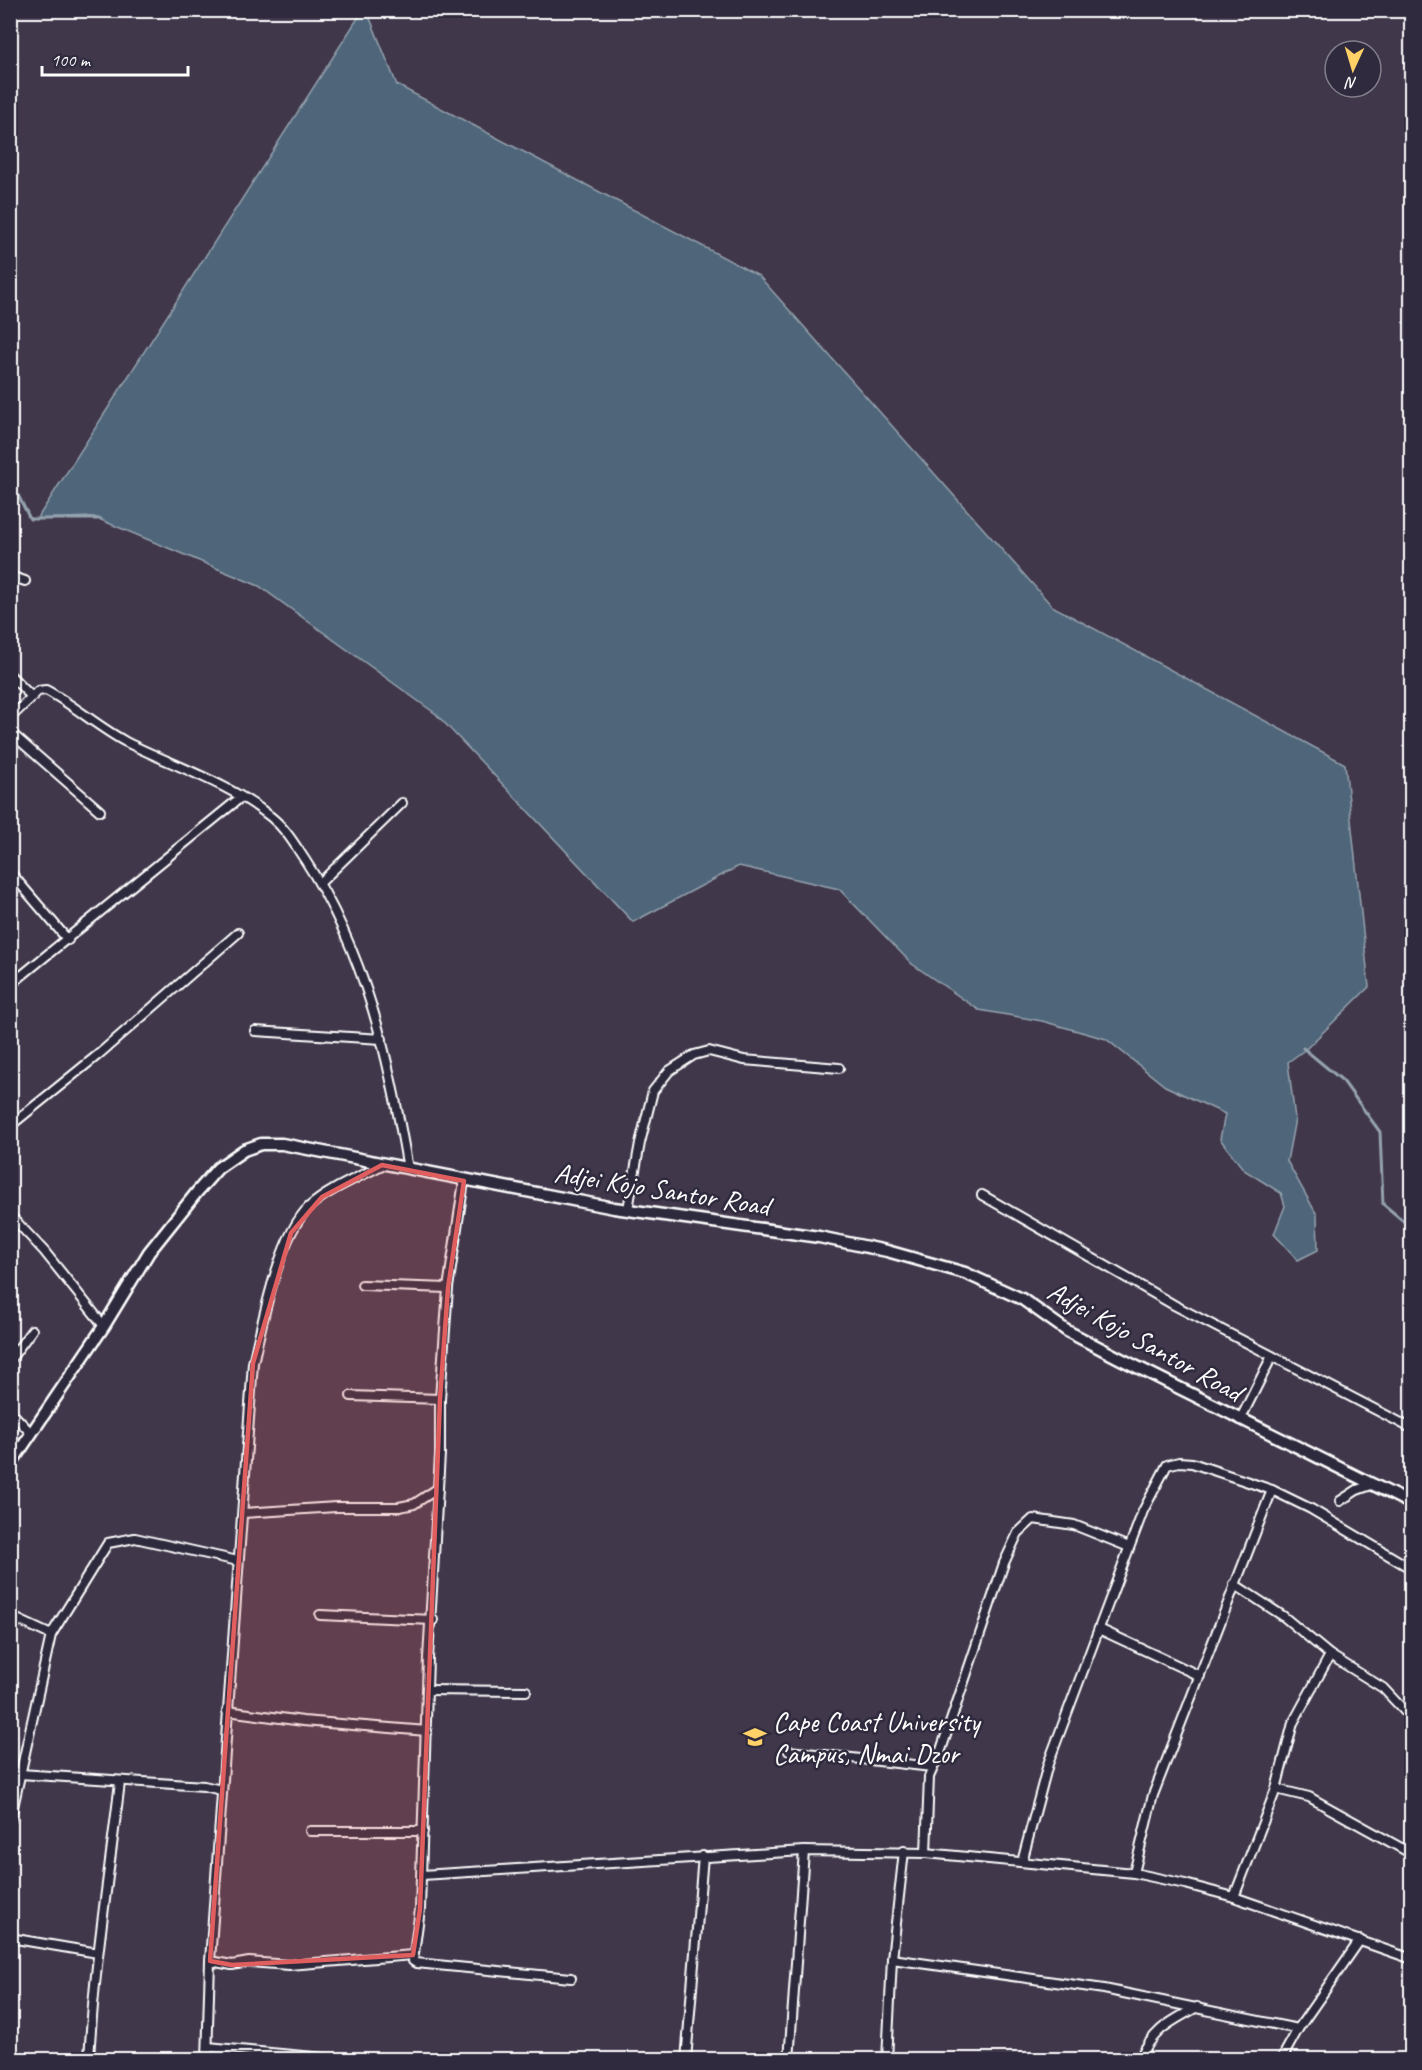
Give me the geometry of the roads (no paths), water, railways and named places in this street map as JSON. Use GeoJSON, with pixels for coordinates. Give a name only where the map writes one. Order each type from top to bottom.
{"type":"FeatureCollection","features":[{"type":"Feature","properties":{"kind":"street"},"geometry":{"type":"LineString","coordinates":[[10,576],[25,581]]}},
{"type":"Feature","properties":{"kind":"street"},"geometry":{"type":"LineString","coordinates":[[10,675],[32,696]]}},
{"type":"Feature","properties":{"kind":"street"},"geometry":{"type":"LineString","coordinates":[[10,718],[38,691],[46,690],[108,732],[212,781],[272,818],[286,832],[320,883],[372,1004],[396,1094],[408,1169]]}},
{"type":"Feature","properties":{"kind":"street"},"geometry":{"type":"LineString","coordinates":[[10,732],[100,811]]}},
{"type":"Feature","properties":{"kind":"street"},"geometry":{"type":"LineString","coordinates":[[10,985],[240,798]]}},
{"type":"Feature","properties":{"kind":"street"},"geometry":{"type":"LineString","coordinates":[[320,883],[402,802]]}},
{"type":"Feature","properties":{"kind":"street"},"geometry":{"type":"LineString","coordinates":[[10,872],[68,940]]}},
{"type":"Feature","properties":{"kind":"street"},"geometry":{"type":"LineString","coordinates":[[10,1126],[99,1054],[238,933]]}},
{"type":"Feature","properties":{"kind":"street"},"geometry":{"type":"LineString","coordinates":[[255,1031],[382,1039]]}},
{"type":"Feature","properties":{"kind":"street"},"geometry":{"type":"LineString","coordinates":[[628,1209],[640,1143],[653,1091],[669,1071],[694,1055],[709,1050],[744,1060],[839,1068]]}},
{"type":"Feature","properties":{"kind":"street","name":"Adjei Kojo Santor Road"},"geometry":{"type":"LineString","coordinates":[[10,1465],[104,1326],[128,1283],[161,1235],[218,1168],[244,1150],[261,1144],[282,1144],[464,1181],[628,1209],[819,1237],[887,1251],[965,1273],[1022,1299],[1067,1331],[1240,1420],[1412,1504]]}},
{"type":"Feature","properties":{"kind":"street"},"geometry":{"type":"LineString","coordinates":[[207,2060],[210,1961],[221,1790],[253,1362],[272,1288],[291,1233],[299,1218],[322,1197],[382,1165]]}},
{"type":"Feature","properties":{"kind":"street"},"geometry":{"type":"LineString","coordinates":[[464,1181],[448,1288],[440,1399],[422,1875],[414,1955],[416,1963],[572,1978]]}},
{"type":"Feature","properties":{"kind":"street"},"geometry":{"type":"LineString","coordinates":[[982,1195],[1174,1305],[1407,1426]]}},
{"type":"Feature","properties":{"kind":"street"},"geometry":{"type":"LineString","coordinates":[[10,1215],[44,1251],[104,1326]]}},
{"type":"Feature","properties":{"kind":"street"},"geometry":{"type":"LineString","coordinates":[[362,1285],[448,1288]]}},
{"type":"Feature","properties":{"kind":"street"},"geometry":{"type":"LineString","coordinates":[[10,1360],[32,1330]]}},
{"type":"Feature","properties":{"kind":"street"},"geometry":{"type":"LineString","coordinates":[[1240,1420],[1272,1356]]}},
{"type":"Feature","properties":{"kind":"street"},"geometry":{"type":"LineString","coordinates":[[351,1396],[440,1399]]}},
{"type":"Feature","properties":{"kind":"street"},"geometry":{"type":"LineString","coordinates":[[10,1411],[31,1433]]}},
{"type":"Feature","properties":{"kind":"street"},"geometry":{"type":"LineString","coordinates":[[1022,1862],[1048,1764],[1143,1511],[1167,1465],[1179,1462],[1192,1463],[1272,1490],[1327,1518],[1412,1569]]}},
{"type":"Feature","properties":{"kind":"street"},"geometry":{"type":"LineString","coordinates":[[1340,1501],[1357,1490],[1374,1484]]}},
{"type":"Feature","properties":{"kind":"street"},"geometry":{"type":"LineString","coordinates":[[243,1513],[325,1507],[399,1507],[414,1504],[437,1489]]}},
{"type":"Feature","properties":{"kind":"street"},"geometry":{"type":"LineString","coordinates":[[1134,1873],[1153,1795],[1272,1490]]}},
{"type":"Feature","properties":{"kind":"street"},"geometry":{"type":"LineString","coordinates":[[926,1852],[928,1787],[932,1767],[941,1750],[1004,1563],[1018,1533],[1034,1519],[1074,1525],[1129,1547]]}},
{"type":"Feature","properties":{"kind":"street"},"geometry":{"type":"LineString","coordinates":[[10,1821],[20,1774],[30,1742],[51,1635],[108,1543],[135,1539],[238,1561]]}},
{"type":"Feature","properties":{"kind":"street"},"geometry":{"type":"LineString","coordinates":[[1234,1584],[1283,1616],[1330,1655],[1383,1689],[1412,1719]]}},
{"type":"Feature","properties":{"kind":"street"},"geometry":{"type":"LineString","coordinates":[[320,1615],[433,1620]]}},
{"type":"Feature","properties":{"kind":"street"},"geometry":{"type":"LineString","coordinates":[[10,1616],[51,1635]]}},
{"type":"Feature","properties":{"kind":"street"},"geometry":{"type":"LineString","coordinates":[[1099,1629],[1200,1676]]}},
{"type":"Feature","properties":{"kind":"street"},"geometry":{"type":"LineString","coordinates":[[1233,1897],[1276,1789],[1293,1723],[1330,1655]]}},
{"type":"Feature","properties":{"kind":"street"},"geometry":{"type":"LineString","coordinates":[[428,1690],[526,1690]]}},
{"type":"Feature","properties":{"kind":"street"},"geometry":{"type":"LineString","coordinates":[[227,1711],[303,1721],[427,1731]]}},
{"type":"Feature","properties":{"kind":"street"},"geometry":{"type":"LineString","coordinates":[[789,1751],[932,1767]]}},
{"type":"Feature","properties":{"kind":"street"},"geometry":{"type":"LineString","coordinates":[[20,1774],[204,1786],[221,1790]]}},
{"type":"Feature","properties":{"kind":"street"},"geometry":{"type":"LineString","coordinates":[[88,2060],[93,1984],[120,1782]]}},
{"type":"Feature","properties":{"kind":"street"},"geometry":{"type":"LineString","coordinates":[[1276,1789],[1309,1797],[1412,1854]]}},
{"type":"Feature","properties":{"kind":"street"},"geometry":{"type":"LineString","coordinates":[[310,1831],[423,1831]]}},
{"type":"Feature","properties":{"kind":"street"},"geometry":{"type":"LineString","coordinates":[[422,1875],[804,1851],[926,1852],[1134,1873],[1233,1897],[1412,1959]]}},
{"type":"Feature","properties":{"kind":"street"},"geometry":{"type":"LineString","coordinates":[[789,2060],[804,1851]]}},
{"type":"Feature","properties":{"kind":"street"},"geometry":{"type":"LineString","coordinates":[[887,2060],[892,1959],[904,1851]]}},
{"type":"Feature","properties":{"kind":"street"},"geometry":{"type":"LineString","coordinates":[[686,2060],[703,1856]]}},
{"type":"Feature","properties":{"kind":"street"},"geometry":{"type":"LineString","coordinates":[[10,1938],[98,1953]]}},
{"type":"Feature","properties":{"kind":"street"},"geometry":{"type":"LineString","coordinates":[[1281,2060],[1298,2029],[1360,1940]]}},
{"type":"Feature","properties":{"kind":"street"},"geometry":{"type":"LineString","coordinates":[[210,1961],[232,1965],[249,1962],[289,1965],[414,1955]]}},
{"type":"Feature","properties":{"kind":"street"},"geometry":{"type":"LineString","coordinates":[[892,1959],[1104,1989],[1298,2029]]}},
{"type":"Feature","properties":{"kind":"street"},"geometry":{"type":"LineString","coordinates":[[1139,2060],[1152,2035],[1165,2024],[1197,2007]]}},
{"type":"Feature","properties":{"kind":"street"},"geometry":{"type":"LineString","coordinates":[[208,2047],[346,2060]]}},
{"type":"Feature","properties":{"kind":"water"},"geometry":{"type":"Polygon","coordinates":[[[363,10],[367,11],[397,85],[759,276],[1052,606],[1345,764],[1369,987],[1306,1049],[1288,1062],[1295,1119],[1287,1161],[1317,1215],[1318,1250],[1298,1260],[1274,1234],[1285,1206],[1281,1193],[1244,1170],[1220,1139],[1225,1114],[1165,1086],[1106,1039],[1042,1021],[979,1010],[912,964],[839,889],[739,866],[633,922],[436,714],[259,586],[94,517],[37,519],[363,10]]]}},
{"type":"Feature","properties":{"kind":"waterway"},"geometry":{"type":"LineString","coordinates":[[10,479],[30,519],[101,519]]}},
{"type":"Feature","properties":{"kind":"waterway"},"geometry":{"type":"LineString","coordinates":[[1303,1048],[1343,1081],[1380,1132],[1383,1204],[1412,1228]]}},
{"type":"Feature","properties":{"kind":"place","name":"Cape Coast University Campus, Nmai Dzor"},"geometry":{"type":"Point","coordinates":[755,1737]}}]}
